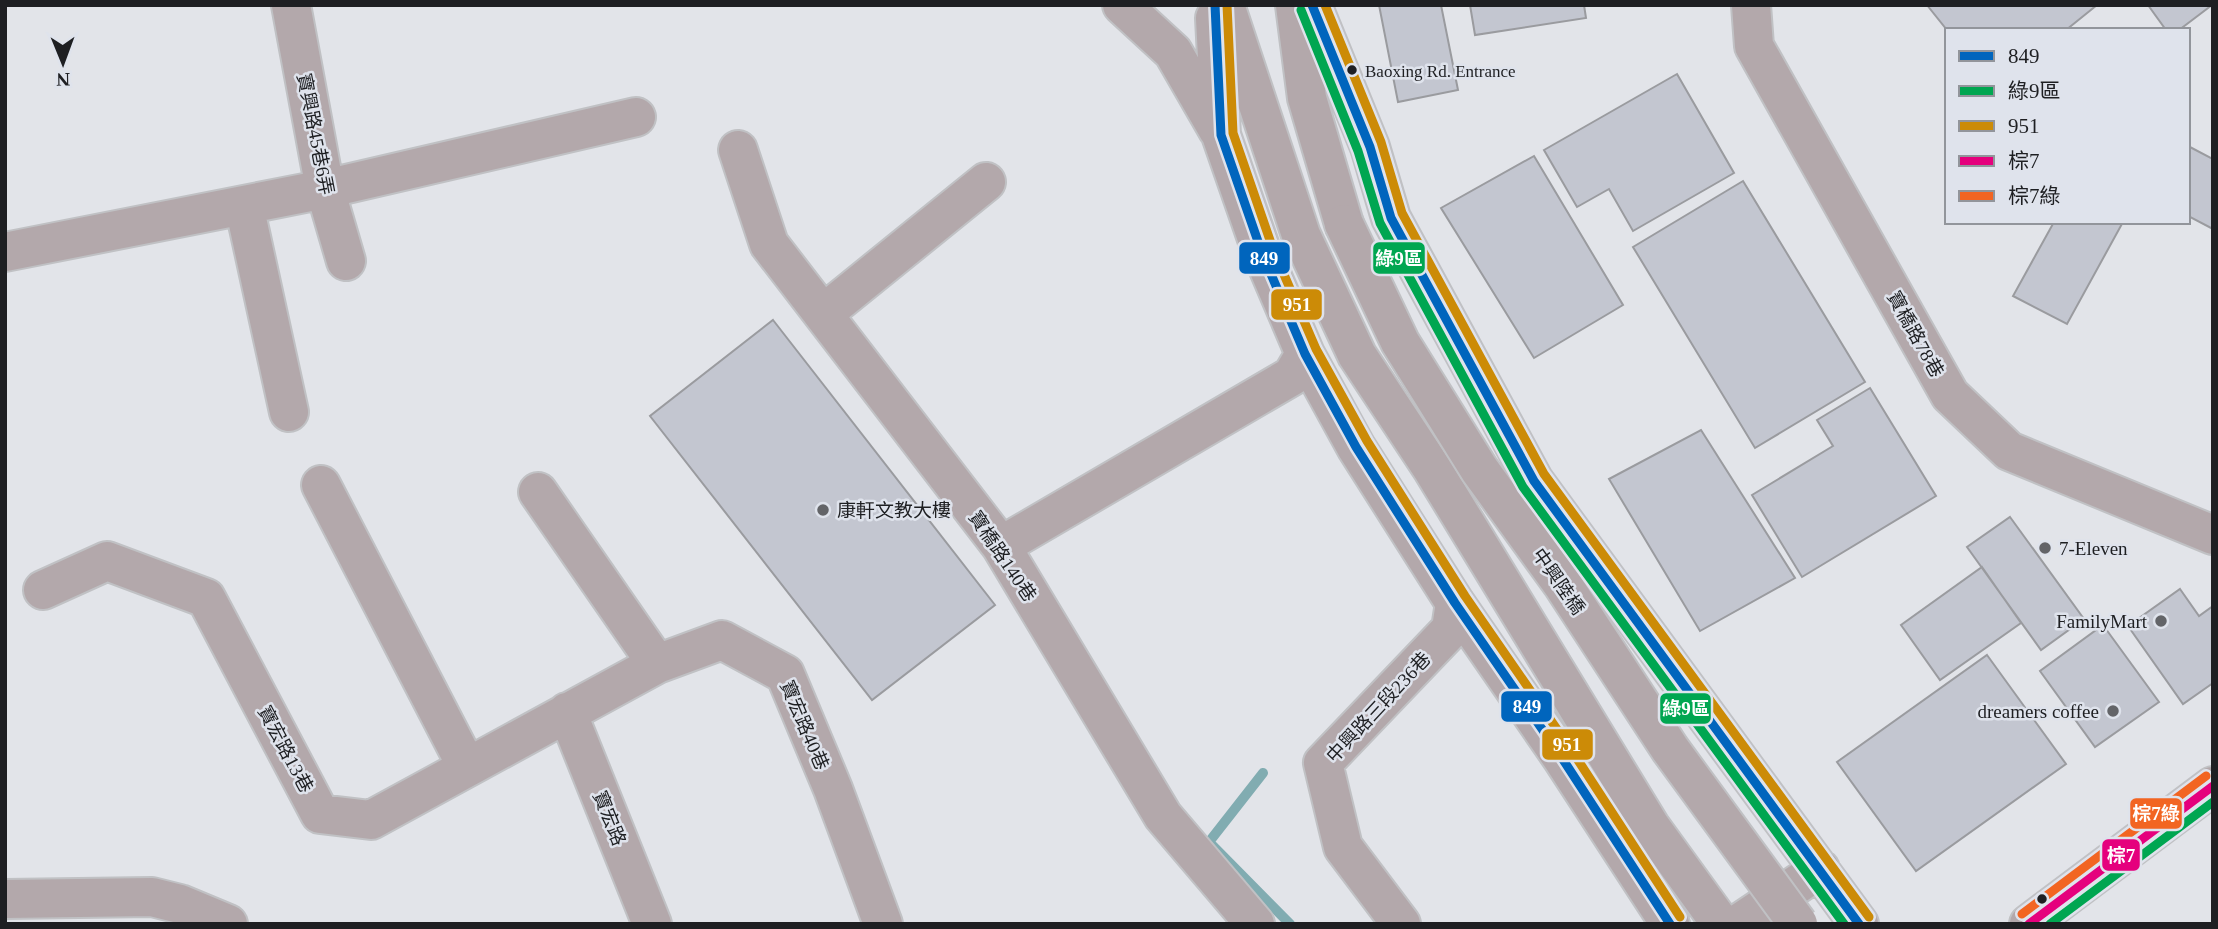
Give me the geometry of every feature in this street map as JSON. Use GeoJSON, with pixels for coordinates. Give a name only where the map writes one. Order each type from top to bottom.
{"type":"FeatureCollection","features":[{"type":"Feature","properties":{"kind":"street","name":"寶興路45巷6弄"},"geometry":{"type":"LineString","coordinates":[[291,5],[325,190],[346,261]]}},
{"type":"Feature","properties":{"kind":"street"},"geometry":{"type":"LineString","coordinates":[[1122,5],[1173,52],[1221,135],[1262,253],[1305,354],[1356,447],[1455,603],[1562,758],[1670,924]]}},
{"type":"Feature","properties":{"kind":"street"},"geometry":{"type":"LineString","coordinates":[[1215,5],[1221,135]]}},
{"type":"Feature","properties":{"kind":"street"},"geometry":{"type":"LineString","coordinates":[[1225,5],[1301,235],[1357,355],[1433,470],[1650,826],[1721,924]]}},
{"type":"Feature","properties":{"kind":"street","name":"中興陸橋"},"geometry":{"type":"LineString","coordinates":[[1295,5],[1307,98],[1344,224],[1400,342],[1479,468],[1563,585],[1670,749],[1798,924]]}},
{"type":"Feature","properties":{"kind":"street"},"geometry":{"type":"LineString","coordinates":[[1311,5],[1370,147],[1391,218],[1534,481],[1859,924]]}},
{"type":"Feature","properties":{"kind":"street","name":"寶橋路78巷"},"geometry":{"type":"LineString","coordinates":[[1751,5],[1754,46],[1950,395],[2008,451],[2213,535]]}},
{"type":"Feature","properties":{"kind":"street"},"geometry":{"type":"LineString","coordinates":[[5,252],[325,190],[636,117]]}},
{"type":"Feature","properties":{"kind":"street","name":"寶橋路140巷"},"geometry":{"type":"LineString","coordinates":[[738,150],[769,244],[1001,546],[1163,816],[1255,924]]}},
{"type":"Feature","properties":{"kind":"street"},"geometry":{"type":"LineString","coordinates":[[823,314],[986,182]]}},
{"type":"Feature","properties":{"kind":"street"},"geometry":{"type":"LineString","coordinates":[[244,205],[289,412]]}},
{"type":"Feature","properties":{"kind":"street"},"geometry":{"type":"LineString","coordinates":[[1001,546],[1292,376],[1305,354]]}},
{"type":"Feature","properties":{"kind":"street"},"geometry":{"type":"LineString","coordinates":[[321,485],[467,767]]}},
{"type":"Feature","properties":{"kind":"street"},"geometry":{"type":"LineString","coordinates":[[538,492],[657,664]]}},
{"type":"Feature","properties":{"kind":"street","name":"寶宏路13巷"},"geometry":{"type":"LineString","coordinates":[[43,590],[107,561],[206,598],[320,814],[371,820],[567,712]]}},
{"type":"Feature","properties":{"kind":"street","name":"中興路三段236巷"},"geometry":{"type":"LineString","coordinates":[[1401,924],[1343,847],[1323,763],[1451,629],[1455,603]]}},
{"type":"Feature","properties":{"kind":"street","name":"寶宏路40巷"},"geometry":{"type":"LineString","coordinates":[[567,712],[657,664],[722,640],[785,674],[883,924]]}},
{"type":"Feature","properties":{"kind":"street","name":"寶宏路"},"geometry":{"type":"LineString","coordinates":[[567,712],[652,924]]}},
{"type":"Feature","properties":{"kind":"street"},"geometry":{"type":"LineString","coordinates":[[2029,924],[2213,786]]}},
{"type":"Feature","properties":{"kind":"street"},"geometry":{"type":"LineString","coordinates":[[1738,924],[1820,869]]}},
{"type":"Feature","properties":{"kind":"street"},"geometry":{"type":"LineString","coordinates":[[5,899],[152,897],[180,904],[228,924]]}},
{"type":"Feature","properties":{"kind":"street"},"geometry":{"type":"LineString","coordinates":[[5,920],[124,920],[165,924]]}},
{"type":"Feature","properties":{"kind":"building"},"geometry":{"type":"Polygon","coordinates":[[[1379,5],[1441,5],[1458,90],[1398,102],[1379,5]]]}},
{"type":"Feature","properties":{"kind":"building"},"geometry":{"type":"Polygon","coordinates":[[[1470,5],[1584,5],[1586,18],[1475,35],[1470,5]]]}},
{"type":"Feature","properties":{"kind":"building"},"geometry":{"type":"Polygon","coordinates":[[[1927,5],[2097,5],[2068,28],[1945,28],[1927,5]]]}},
{"type":"Feature","properties":{"kind":"building"},"geometry":{"type":"Polygon","coordinates":[[[2148,5],[2212,5],[2182,28],[2165,28],[2148,5]]]}},
{"type":"Feature","properties":{"kind":"building"},"geometry":{"type":"Polygon","coordinates":[[[1677,74],[1734,173],[1633,231],[1609,189],[1577,207],[1544,150],[1677,74]]]}},
{"type":"Feature","properties":{"kind":"building"},"geometry":{"type":"Polygon","coordinates":[[[2190,147],[2213,159],[2213,229],[2190,217],[2190,147]]]}},
{"type":"Feature","properties":{"kind":"building"},"geometry":{"type":"Polygon","coordinates":[[[1534,156],[1623,305],[1534,358],[1441,208],[1534,156]]]}},
{"type":"Feature","properties":{"kind":"building"},"geometry":{"type":"Polygon","coordinates":[[[1743,181],[1865,382],[1755,448],[1633,247],[1743,181]]]}},
{"type":"Feature","properties":{"kind":"building"},"geometry":{"type":"Polygon","coordinates":[[[2053,224],[2122,224],[2067,324],[2013,296],[2053,224]]]}},
{"type":"Feature","properties":{"kind":"building","name":"康軒文教大樓"},"geometry":{"type":"Polygon","coordinates":[[[773,320],[995,605],[872,700],[650,416],[773,320]]]}},
{"type":"Feature","properties":{"kind":"building"},"geometry":{"type":"Polygon","coordinates":[[[1870,388],[1936,496],[1802,577],[1752,495],[1833,446],[1817,420],[1870,388]]]}},
{"type":"Feature","properties":{"kind":"building"},"geometry":{"type":"Polygon","coordinates":[[[1701,430],[1795,578],[1700,631],[1609,479],[1701,430]]]}},
{"type":"Feature","properties":{"kind":"building"},"geometry":{"type":"Polygon","coordinates":[[[2010,517],[2084,619],[2041,650],[1967,547],[2010,517]]]}},
{"type":"Feature","properties":{"kind":"building"},"geometry":{"type":"Polygon","coordinates":[[[1982,567],[2021,623],[1940,680],[1901,625],[1982,567]]]}},
{"type":"Feature","properties":{"kind":"building"},"geometry":{"type":"Polygon","coordinates":[[[2180,589],[2199,616],[2213,606],[2213,683],[2183,704],[2128,626],[2180,589]]]}},
{"type":"Feature","properties":{"kind":"building"},"geometry":{"type":"Polygon","coordinates":[[[2103,625],[2159,702],[2095,747],[2040,671],[2103,625]]]}},
{"type":"Feature","properties":{"kind":"building"},"geometry":{"type":"Polygon","coordinates":[[[1987,655],[2066,764],[1916,871],[1837,762],[1987,655]]]}},
{"type":"Feature","properties":{"kind":"waterway"},"geometry":{"type":"LineString","coordinates":[[1263,773],[1209,842],[1290,924]]}},
{"type":"Feature","properties":{"kind":"transit line","name":"849"},"geometry":{"type":"LineString","coordinates":[[1215,5],[1221,135],[1262,253],[1305,354],[1356,447],[1455,603],[1562,758],[1670,924]]}},
{"type":"Feature","properties":{"kind":"transit line","name":"951"},"geometry":{"type":"LineString","coordinates":[[1227,5],[1233,133],[1273,249],[1316,349],[1367,441],[1465,596],[1572,751],[1680,917]]}},
{"type":"Feature","properties":{"kind":"transit line","name":"849"},"geometry":{"type":"LineString","coordinates":[[1312,5],[1370,147],[1391,218],[1534,481],[1859,924]]}},
{"type":"Feature","properties":{"kind":"transit line","name":"951"},"geometry":{"type":"LineString","coordinates":[[1325,5],[1381,142],[1402,213],[1544,474],[1869,917]]}},
{"type":"Feature","properties":{"kind":"transit line","name":"綠9區"},"geometry":{"type":"LineString","coordinates":[[1301,10],[1358,151],[1380,223],[1523,487],[1844,924]]}},
{"type":"Feature","properties":{"kind":"transit line","name":"棕7綠"},"geometry":{"type":"LineString","coordinates":[[2022,914],[2206,776]]}},
{"type":"Feature","properties":{"kind":"transit line","name":"棕7"},"geometry":{"type":"LineString","coordinates":[[2029,924],[2213,786]]}},
{"type":"Feature","properties":{"kind":"transit line","name":"綠9區"},"geometry":{"type":"LineString","coordinates":[[2050,924],[2213,802]]}},
{"type":"Feature","properties":{"kind":"place","name":"Baoxing Rd. Entrance"},"geometry":{"type":"Point","coordinates":[1352,70]}},
{"type":"Feature","properties":{"kind":"place","name":"康軒文教大樓"},"geometry":{"type":"Point","coordinates":[823,510]}},
{"type":"Feature","properties":{"kind":"place","name":"7-Eleven"},"geometry":{"type":"Point","coordinates":[2045,548]}},
{"type":"Feature","properties":{"kind":"place","name":"FamilyMart"},"geometry":{"type":"Point","coordinates":[2161,621]}},
{"type":"Feature","properties":{"kind":"place","name":"dreamers coffee"},"geometry":{"type":"Point","coordinates":[2113,711]}}]}
